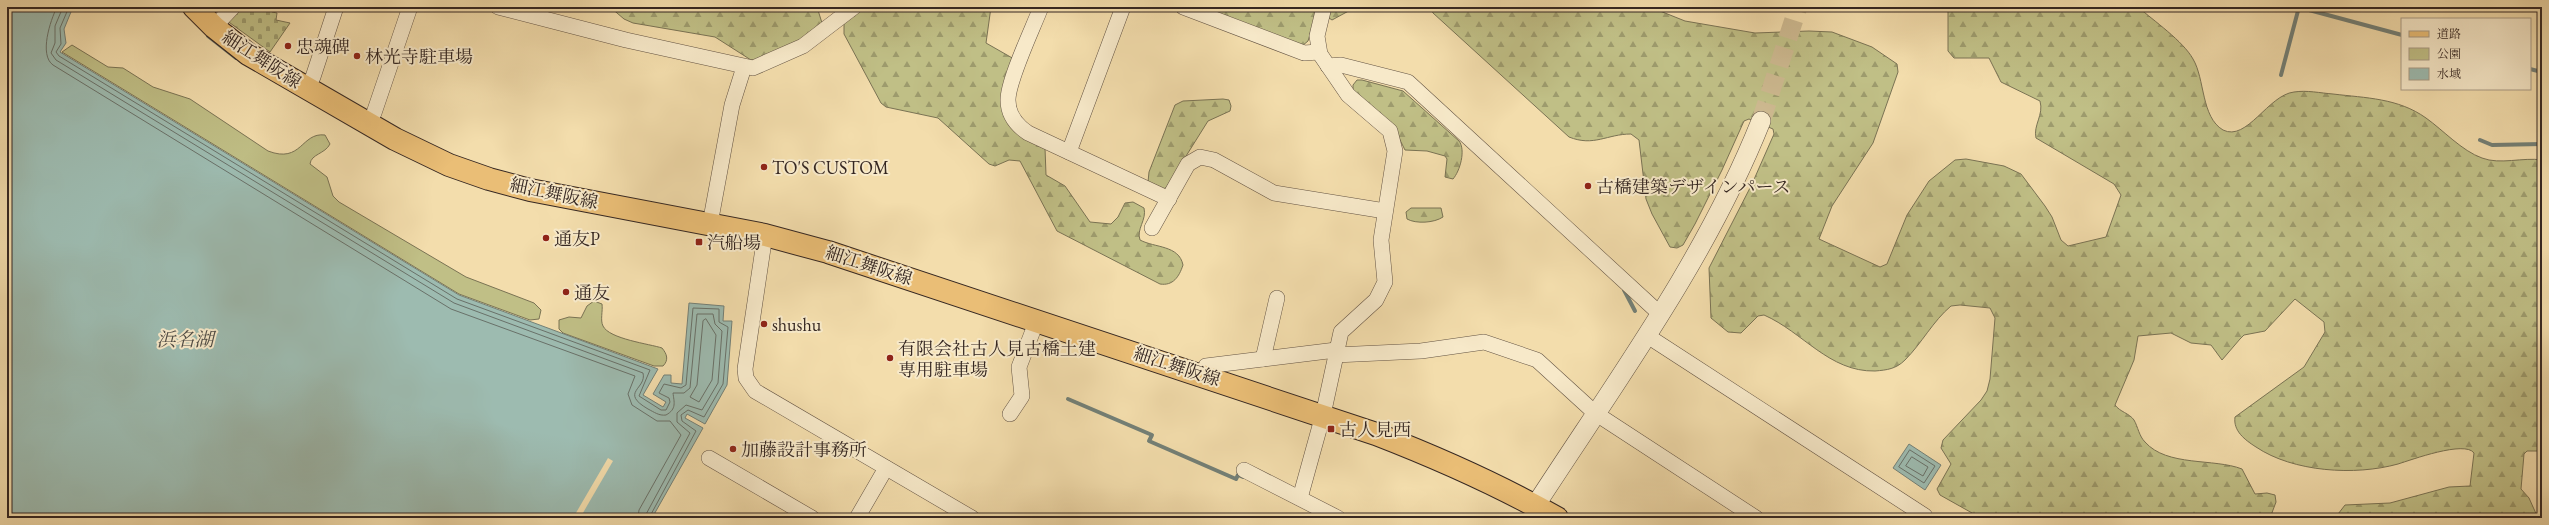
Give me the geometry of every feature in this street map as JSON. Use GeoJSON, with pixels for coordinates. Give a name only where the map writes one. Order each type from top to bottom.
{"type":"FeatureCollection","features":[{"type":"Feature","properties":{"kind":"main road","name":"細江舞阪線"},"geometry":{"type":"LineString","coordinates":[[194,7],[214,28],[248,54],[306,88],[428,156],[489,179],[530,190],[765,235],[828,252],[1323,415],[1427,454],[1557,518]]}},
{"type":"Feature","properties":{"kind":"street"},"geometry":{"type":"LineString","coordinates":[[214,28],[233,7]]}},
{"type":"Feature","properties":{"kind":"street"},"geometry":{"type":"LineString","coordinates":[[306,88],[312,78],[336,7]]}},
{"type":"Feature","properties":{"kind":"street"},"geometry":{"type":"LineString","coordinates":[[368,123],[374,112],[410,7]]}},
{"type":"Feature","properties":{"kind":"street"},"geometry":{"type":"LineString","coordinates":[[498,7],[626,40],[753,68],[762,66],[803,46],[854,7]]}},
{"type":"Feature","properties":{"kind":"street"},"geometry":{"type":"LineString","coordinates":[[1040,7],[1009,92],[1009,111],[1013,120],[1028,133],[1169,199]]}},
{"type":"Feature","properties":{"kind":"street"},"geometry":{"type":"LineString","coordinates":[[1069,152],[1123,7]]}},
{"type":"Feature","properties":{"kind":"street"},"geometry":{"type":"LineString","coordinates":[[1183,7],[1304,53],[1319,52]]}},
{"type":"Feature","properties":{"kind":"street"},"geometry":{"type":"LineString","coordinates":[[1300,498],[1323,415],[1341,332],[1376,300],[1381,292],[1385,272],[1381,240],[1395,151],[1394,140],[1390,131],[1348,95],[1319,52],[1317,36],[1324,7]]}},
{"type":"Feature","properties":{"kind":"street"},"geometry":{"type":"LineString","coordinates":[[1328,66],[1341,65],[1408,82],[1659,313]]}},
{"type":"Feature","properties":{"kind":"street"},"geometry":{"type":"LineString","coordinates":[[710,224],[732,105],[744,67]]}},
{"type":"Feature","properties":{"kind":"street"},"geometry":{"type":"LineString","coordinates":[[1535,506],[1646,335],[1720,212],[1762,121]]}},
{"type":"Feature","properties":{"kind":"street"},"geometry":{"type":"LineString","coordinates":[[1152,228],[1188,164],[1194,160],[1207,158],[1274,193],[1385,211]]}},
{"type":"Feature","properties":{"kind":"street"},"geometry":{"type":"LineString","coordinates":[[765,235],[745,369],[749,385],[755,391],[972,518]]}},
{"type":"Feature","properties":{"kind":"street"},"geometry":{"type":"LineString","coordinates":[[1263,359],[1277,298]]}},
{"type":"Feature","properties":{"kind":"street"},"geometry":{"type":"LineString","coordinates":[[1010,414],[1022,396],[1018,367],[1037,320]]}},
{"type":"Feature","properties":{"kind":"street"},"geometry":{"type":"LineString","coordinates":[[1646,335],[1925,517]]}},
{"type":"Feature","properties":{"kind":"street"},"geometry":{"type":"LineString","coordinates":[[1203,375],[1206,366],[1263,359],[1336,352],[1421,351],[1475,342],[1493,344],[1537,360],[1595,413],[1756,518]]}},
{"type":"Feature","properties":{"kind":"street"},"geometry":{"type":"LineString","coordinates":[[709,458],[812,518]]}},
{"type":"Feature","properties":{"kind":"street"},"geometry":{"type":"LineString","coordinates":[[857,518],[886,468]]}},
{"type":"Feature","properties":{"kind":"street"},"geometry":{"type":"LineString","coordinates":[[1244,470],[1338,518]]}},
{"type":"Feature","properties":{"kind":"green space"},"geometry":{"type":"Polygon","coordinates":[[[239,7],[273,7],[272,12],[277,13],[276,20],[290,23],[270,52],[226,20],[239,7]]]}},
{"type":"Feature","properties":{"kind":"green space"},"geometry":{"type":"Polygon","coordinates":[[[610,7],[817,7],[822,23],[800,42],[762,60],[751,60],[715,37],[633,23],[624,19],[610,7]]]}},
{"type":"Feature","properties":{"kind":"green space"},"geometry":{"type":"Polygon","coordinates":[[[861,7],[991,7],[986,43],[1014,59],[1003,101],[1045,148],[1046,175],[1065,186],[1090,222],[1111,224],[1118,217],[1125,203],[1133,202],[1144,208],[1144,217],[1139,232],[1140,240],[1172,250],[1177,254],[1183,265],[1175,280],[1169,284],[1160,284],[1057,231],[1020,161],[1009,160],[995,166],[989,164],[938,118],[886,107],[881,103],[844,34],[844,24],[861,7]]]}},
{"type":"Feature","properties":{"kind":"green space"},"geometry":{"type":"Polygon","coordinates":[[[1220,7],[1241,9],[1318,7],[1308,41],[1302,46],[1218,14],[1220,7]]]}},
{"type":"Feature","properties":{"kind":"green space"},"geometry":{"type":"Polygon","coordinates":[[[1331,7],[1356,7],[1332,20],[1329,18],[1331,7]]]}},
{"type":"Feature","properties":{"kind":"green space"},"geometry":{"type":"Polygon","coordinates":[[[1430,7],[1650,7],[1685,21],[1755,33],[1809,31],[1832,32],[1872,47],[1897,64],[1898,72],[1873,143],[1832,206],[1819,239],[1880,267],[1887,264],[1907,215],[1929,181],[1955,160],[1966,159],[2004,166],[2021,174],[2045,206],[2052,217],[2061,240],[2068,246],[2106,237],[2121,195],[2114,184],[2036,138],[2035,133],[2041,111],[2040,101],[2001,82],[1989,58],[1954,58],[1948,51],[1948,7],[2138,7],[2175,38],[2193,59],[2200,77],[2207,107],[2216,124],[2223,130],[2232,132],[2241,130],[2284,95],[2299,91],[2314,92],[2370,98],[2404,106],[2426,118],[2467,150],[2482,158],[2496,161],[2527,159],[2542,160],[2542,451],[2527,451],[2524,454],[2521,489],[2529,498],[2538,518],[2335,518],[2345,505],[2390,503],[2449,487],[2470,486],[2474,453],[2469,450],[2449,450],[2425,455],[2381,468],[2363,470],[2325,469],[2306,467],[2288,462],[2256,447],[2244,438],[2236,427],[2235,417],[2304,367],[2325,332],[2324,322],[2295,299],[2265,331],[2244,335],[2222,360],[2211,345],[2191,343],[2171,333],[2138,336],[2134,360],[2115,405],[2134,420],[2143,440],[2154,450],[2178,459],[2231,466],[2242,469],[2255,494],[2267,493],[2275,495],[2276,502],[2270,518],[1981,518],[1940,495],[1937,489],[1951,464],[1941,448],[1943,440],[1981,400],[1987,391],[1990,379],[1995,318],[1990,308],[1960,305],[1951,306],[1939,318],[1902,363],[1895,367],[1879,371],[1859,370],[1844,365],[1817,350],[1778,322],[1764,315],[1758,316],[1741,333],[1728,332],[1711,318],[1709,268],[1752,184],[1774,134],[1773,129],[1749,119],[1744,121],[1722,170],[1683,245],[1677,248],[1670,247],[1652,214],[1646,199],[1639,140],[1631,134],[1586,141],[1569,137],[1433,13],[1430,7]]]}},
{"type":"Feature","properties":{"kind":"green space"},"geometry":{"type":"Polygon","coordinates":[[[72,45],[108,67],[123,68],[153,87],[190,99],[268,151],[279,154],[288,154],[295,151],[311,138],[317,135],[325,135],[330,144],[325,150],[313,158],[310,164],[327,177],[333,196],[339,202],[466,277],[534,303],[541,310],[539,319],[530,320],[459,294],[62,52],[72,45]]]}},
{"type":"Feature","properties":{"kind":"green space"},"geometry":{"type":"Polygon","coordinates":[[[1357,80],[1403,91],[1459,141],[1462,155],[1458,171],[1453,179],[1445,177],[1447,159],[1445,156],[1427,151],[1405,150],[1394,128],[1353,92],[1353,85],[1357,80]]]}},
{"type":"Feature","properties":{"kind":"green space"},"geometry":{"type":"Polygon","coordinates":[[[1229,100],[1231,106],[1230,111],[1208,121],[1166,188],[1162,189],[1148,182],[1149,172],[1175,105],[1183,101],[1229,100]]]}},
{"type":"Feature","properties":{"kind":"green space"},"geometry":{"type":"Polygon","coordinates":[[[1411,208],[1441,208],[1443,217],[1430,222],[1411,221],[1407,219],[1406,212],[1411,208]]]}},
{"type":"Feature","properties":{"kind":"green space"},"geometry":{"type":"Polygon","coordinates":[[[594,301],[602,304],[602,324],[607,331],[621,338],[662,348],[667,357],[663,366],[654,366],[563,333],[559,329],[559,320],[569,317],[581,318],[587,306],[594,301]]]}},
{"type":"Feature","properties":{"kind":"water","name":"浜名湖"},"geometry":{"type":"Polygon","coordinates":[[[7,7],[73,7],[64,29],[66,43],[60,52],[459,295],[658,369],[643,395],[663,407],[666,402],[653,394],[664,375],[671,375],[671,383],[682,384],[689,303],[724,306],[723,321],[732,321],[727,385],[705,424],[687,414],[685,418],[703,428],[652,518],[7,518],[7,7]]]}},
{"type":"Feature","properties":{"kind":"water"},"geometry":{"type":"Polygon","coordinates":[[[1909,444],[1941,465],[1925,490],[1893,468],[1909,444]]]}},
{"type":"Feature","properties":{"kind":"pier"},"geometry":{"type":"Polygon","coordinates":[[[608,458],[613,461],[580,518],[573,518],[608,458]]]}},
{"type":"Feature","properties":{"kind":"waterway"},"geometry":{"type":"LineString","coordinates":[[2281,75],[2299,7]]}},
{"type":"Feature","properties":{"kind":"waterway"},"geometry":{"type":"LineString","coordinates":[[2309,10],[2401,35]]}},
{"type":"Feature","properties":{"kind":"waterway"},"geometry":{"type":"LineString","coordinates":[[208,36],[236,58]]}},
{"type":"Feature","properties":{"kind":"waterway"},"geometry":{"type":"LineString","coordinates":[[2531,69],[2542,72]]}},
{"type":"Feature","properties":{"kind":"waterway"},"geometry":{"type":"LineString","coordinates":[[2480,140],[2492,145],[2542,144]]}},
{"type":"Feature","properties":{"kind":"waterway"},"geometry":{"type":"LineString","coordinates":[[1624,290],[1635,311]]}},
{"type":"Feature","properties":{"kind":"waterway"},"geometry":{"type":"LineString","coordinates":[[1068,399],[1152,435],[1149,441],[1236,479],[1238,475],[1243,477]]}},
{"type":"Feature","properties":{"kind":"tunnel"},"geometry":{"type":"LineString","coordinates":[[1761,121],[1798,7]]}},
{"type":"Feature","properties":{"kind":"place","name":"忠魂碑"},"geometry":{"type":"Point","coordinates":[288,46]}},
{"type":"Feature","properties":{"kind":"place","name":"林光寺駐車場"},"geometry":{"type":"Point","coordinates":[357,56]}},
{"type":"Feature","properties":{"kind":"place","name":"TO'S CUSTOM"},"geometry":{"type":"Point","coordinates":[764,167]}},
{"type":"Feature","properties":{"kind":"place","name":"古橋建築デザインパース"},"geometry":{"type":"Point","coordinates":[1588,186]}},
{"type":"Feature","properties":{"kind":"place","name":"通友P"},"geometry":{"type":"Point","coordinates":[546,238]}},
{"type":"Feature","properties":{"kind":"place","name":"汽船場"},"geometry":{"type":"Point","coordinates":[699,242]}},
{"type":"Feature","properties":{"kind":"place","name":"通友"},"geometry":{"type":"Point","coordinates":[566,292]}},
{"type":"Feature","properties":{"kind":"place","name":"shushu"},"geometry":{"type":"Point","coordinates":[764,324]}},
{"type":"Feature","properties":{"kind":"place","name":"有限会社古人見古橋土建 専用駐車場"},"geometry":{"type":"Point","coordinates":[890,358]}},
{"type":"Feature","properties":{"kind":"place","name":"古人見西"},"geometry":{"type":"Point","coordinates":[1331,429]}},
{"type":"Feature","properties":{"kind":"place","name":"加藤設計事務所"},"geometry":{"type":"Point","coordinates":[733,449]}}]}
